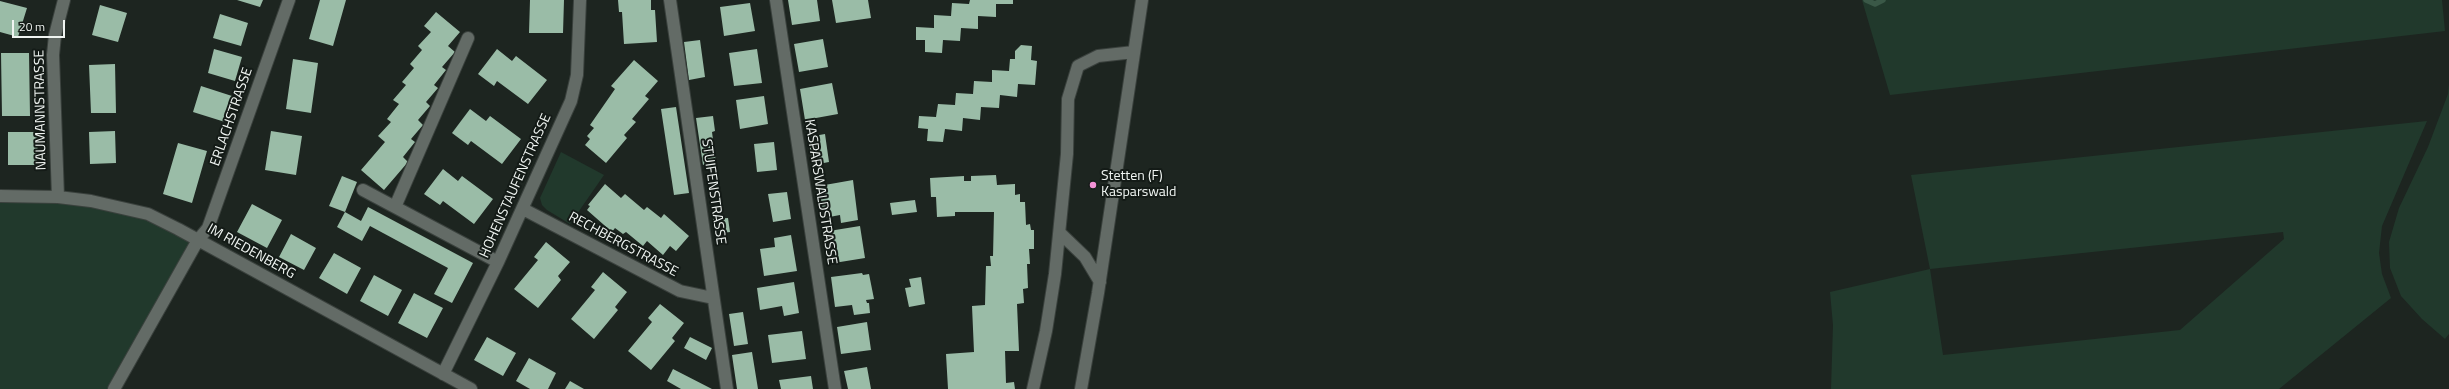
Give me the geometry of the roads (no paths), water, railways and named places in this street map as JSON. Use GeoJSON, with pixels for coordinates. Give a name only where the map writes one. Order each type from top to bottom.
{"type":"FeatureCollection","features":[{"type":"Feature","properties":{"kind":"street","name":"NAUMANNSTRASSE"},"geometry":{"type":"LineString","coordinates":[[58,197],[53,55],[55,35],[64,0]]}},
{"type":"Feature","properties":{"kind":"street","name":"ERLACHSTRASSE"},"geometry":{"type":"LineString","coordinates":[[114,389],[198,240],[208,228],[289,0]]}},
{"type":"Feature","properties":{"kind":"street","name":"HOHENSTAUFENSTRASSE"},"geometry":{"type":"LineString","coordinates":[[443,374],[523,209],[576,85],[580,0]]}},
{"type":"Feature","properties":{"kind":"street","name":"STUIFENSTRASSE"},"geometry":{"type":"LineString","coordinates":[[670,0],[727,389]]}},
{"type":"Feature","properties":{"kind":"street","name":"KASPARSWALDSTRASSE"},"geometry":{"type":"LineString","coordinates":[[776,0],[835,389]]}},
{"type":"Feature","properties":{"kind":"street"},"geometry":{"type":"LineString","coordinates":[[1081,389],[1100,282],[1142,0]]}},
{"type":"Feature","properties":{"kind":"street"},"geometry":{"type":"LineString","coordinates":[[395,207],[468,38]]}},
{"type":"Feature","properties":{"kind":"street"},"geometry":{"type":"LineString","coordinates":[[1033,389],[1046,331],[1060,233],[1067,154],[1068,99],[1078,66],[1098,56],[1134,52]]}},
{"type":"Feature","properties":{"kind":"street"},"geometry":{"type":"LineString","coordinates":[[363,190],[498,262]]}},
{"type":"Feature","properties":{"kind":"street","name":"IM RIEDENBERG"},"geometry":{"type":"LineString","coordinates":[[0,196],[58,197],[119,206],[148,214],[471,389]]}},
{"type":"Feature","properties":{"kind":"street","name":"RECHBERGSTRASSE"},"geometry":{"type":"LineString","coordinates":[[523,209],[680,291],[714,298]]}},
{"type":"Feature","properties":{"kind":"street"},"geometry":{"type":"LineString","coordinates":[[1060,233],[1085,257],[1100,282]]}},
{"type":"Feature","properties":{"kind":"waterway"},"geometry":{"type":"LineString","coordinates":[[1866,0],[1875,4],[1883,0]]}},
{"type":"Feature","properties":{"kind":"place","name":"Stetten (F) Kasparswald"},"geometry":{"type":"Point","coordinates":[1093,185]}}]}
